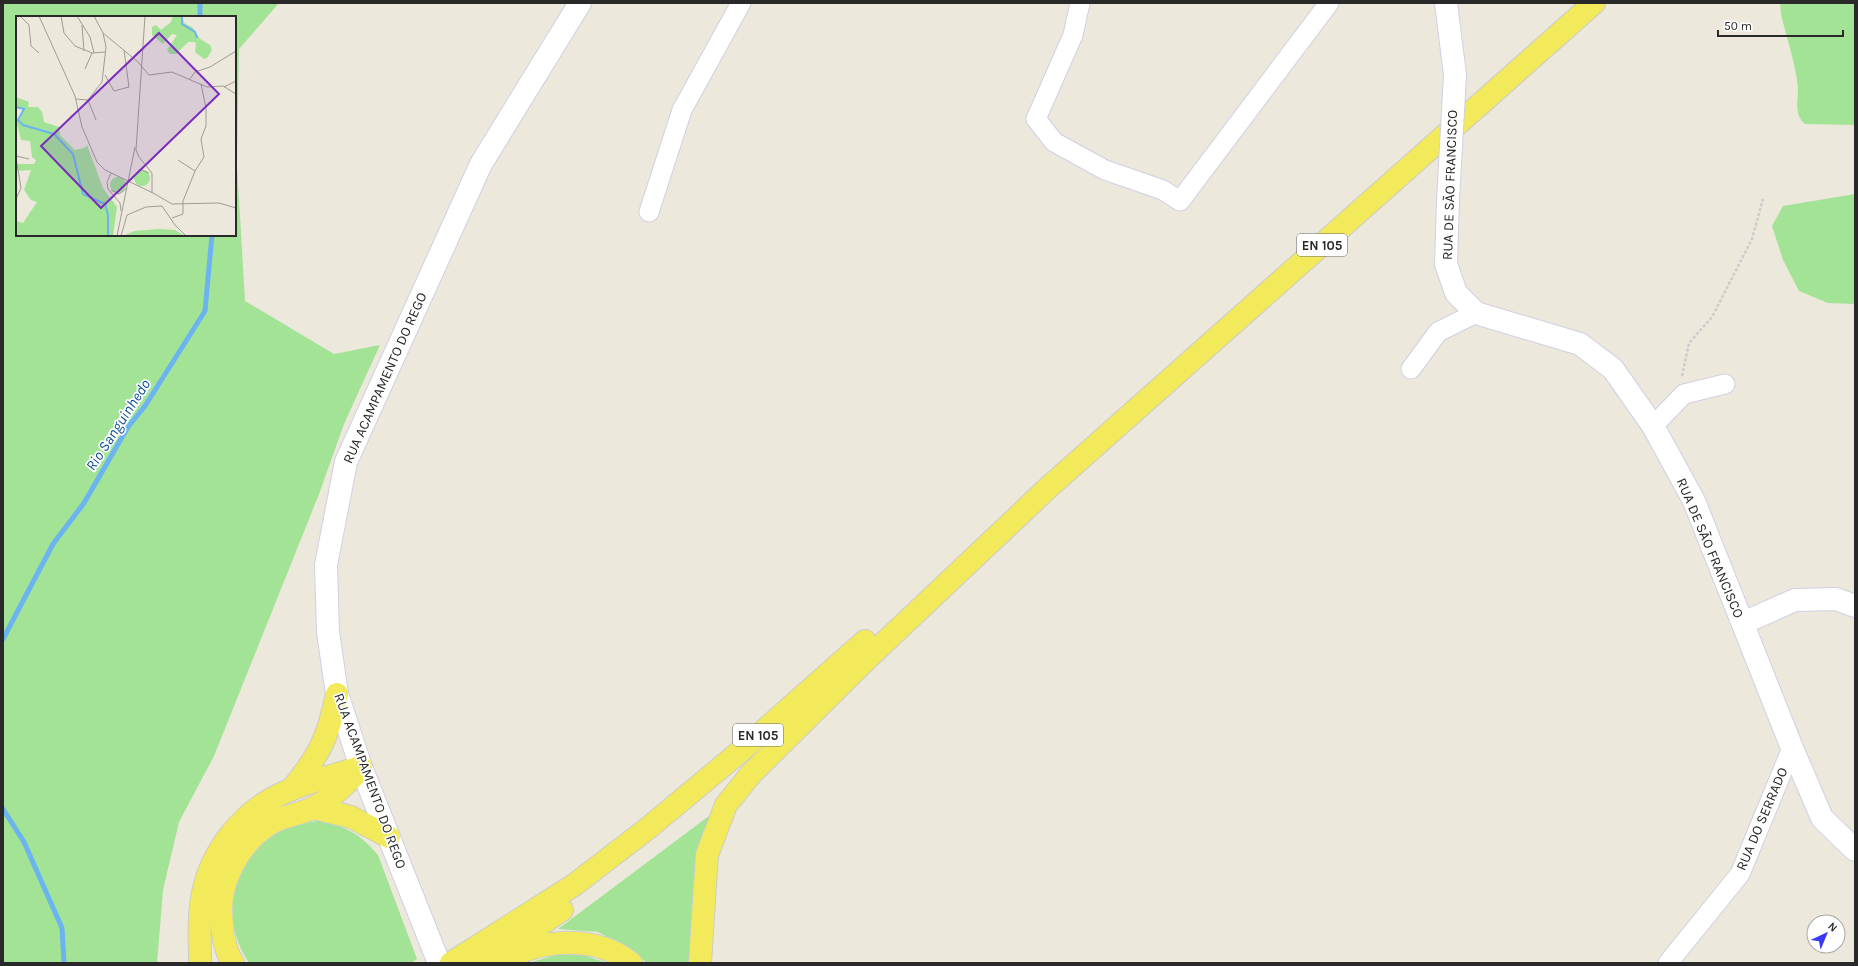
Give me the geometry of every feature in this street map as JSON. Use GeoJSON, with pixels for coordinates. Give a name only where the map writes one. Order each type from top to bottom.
{"type":"FeatureCollection","features":[{"type":"Feature","properties":{"kind":"main road","name":"EN 105"},"geometry":{"type":"LineString","coordinates":[[451,963],[574,885],[647,829],[743,749],[867,640],[1050,486],[1594,3]]}},
{"type":"Feature","properties":{"kind":"main road","name":"EN 105"},"geometry":{"type":"LineString","coordinates":[[484,963],[583,896],[689,812],[868,657],[1050,486]]}},
{"type":"Feature","properties":{"kind":"main road"},"geometry":{"type":"LineString","coordinates":[[700,963],[707,855],[726,805],[751,774],[868,657]]}},
{"type":"Feature","properties":{"kind":"main road"},"geometry":{"type":"LineString","coordinates":[[292,789],[320,750],[330,726],[337,694]]}},
{"type":"Feature","properties":{"kind":"main road"},"geometry":{"type":"LineString","coordinates":[[200,963],[200,913],[203,893],[210,868],[222,845],[239,824],[279,794],[361,767]]}},
{"type":"Feature","properties":{"kind":"main road"},"geometry":{"type":"LineString","coordinates":[[232,963],[227,954],[222,930],[221,902],[227,878],[239,855],[252,838],[274,822],[296,813],[314,808],[345,786],[361,767]]}},
{"type":"Feature","properties":{"kind":"main road"},"geometry":{"type":"LineString","coordinates":[[314,808],[351,817],[389,837]]}},
{"type":"Feature","properties":{"kind":"main road"},"geometry":{"type":"LineString","coordinates":[[501,963],[515,955],[534,948],[561,943],[594,944],[623,957],[631,963]]}},
{"type":"Feature","properties":{"kind":"street","name":"RUA ACAMPAMENTO DO REGO"},"geometry":{"type":"LineString","coordinates":[[439,963],[361,767],[337,694],[328,632],[326,565],[346,462],[480,164],[580,3]]}},
{"type":"Feature","properties":{"kind":"street"},"geometry":{"type":"LineString","coordinates":[[649,212],[682,110],[741,3]]}},
{"type":"Feature","properties":{"kind":"street"},"geometry":{"type":"LineString","coordinates":[[1080,3],[1072,35],[1036,119],[1054,142],[1105,170],[1164,190],[1180,201],[1329,3]]}},
{"type":"Feature","properties":{"kind":"street","name":"RUA DE SÃO FRANCISCO"},"geometry":{"type":"LineString","coordinates":[[1446,3],[1455,75],[1446,264],[1456,293],[1476,313],[1580,344],[1613,369],[1653,426],[1694,502],[1792,748],[1822,818],[1855,850]]}},
{"type":"Feature","properties":{"kind":"street"},"geometry":{"type":"LineString","coordinates":[[1411,369],[1438,332],[1476,313]]}},
{"type":"Feature","properties":{"kind":"street"},"geometry":{"type":"LineString","coordinates":[[1653,426],[1684,394],[1725,384]]}},
{"type":"Feature","properties":{"kind":"street"},"geometry":{"type":"LineString","coordinates":[[1743,623],[1795,600],[1836,599],[1855,606]]}},
{"type":"Feature","properties":{"kind":"street","name":"RUA DO SERRADO"},"geometry":{"type":"LineString","coordinates":[[1668,963],[1740,874],[1792,748]]}},
{"type":"Feature","properties":{"kind":"path"},"geometry":{"type":"LineString","coordinates":[[1684,394],[1682,378],[1689,343],[1712,317],[1752,239],[1763,198]]}},
{"type":"Feature","properties":{"kind":"green space"},"geometry":{"type":"Polygon","coordinates":[[[3,3],[279,3],[239,49],[237,165],[245,301],[334,354],[380,345],[344,424],[319,494],[214,756],[179,822],[163,890],[157,963],[3,963],[3,3]]]}},
{"type":"Feature","properties":{"kind":"green space"},"geometry":{"type":"Polygon","coordinates":[[[1780,3],[1855,3],[1855,125],[1805,124],[1799,116],[1797,108],[1798,89],[1796,72],[1781,14],[1780,3]]]}},
{"type":"Feature","properties":{"kind":"green space"},"geometry":{"type":"Polygon","coordinates":[[[1855,194],[1855,304],[1828,303],[1799,291],[1783,260],[1772,226],[1783,206],[1855,194]]]}},
{"type":"Feature","properties":{"kind":"green space"},"geometry":{"type":"Polygon","coordinates":[[[709,816],[692,963],[646,963],[637,953],[598,932],[558,929],[709,816]]]}},
{"type":"Feature","properties":{"kind":"green space"},"geometry":{"type":"Polygon","coordinates":[[[323,820],[340,826],[359,836],[378,855],[417,959],[411,963],[249,963],[236,937],[232,908],[236,879],[242,865],[262,839],[276,831],[291,826],[323,820]]]}},
{"type":"Feature","properties":{"kind":"green space"},"geometry":{"type":"Polygon","coordinates":[[[555,955],[583,955],[607,963],[529,963],[555,955]]]}},
{"type":"Feature","properties":{"kind":"waterway","name":"Rio Sanguinhedo"},"geometry":{"type":"LineString","coordinates":[[200,3],[200,16]]}},
{"type":"Feature","properties":{"kind":"waterway","name":"Rio Sanguinhedo"},"geometry":{"type":"LineString","coordinates":[[3,639],[53,544],[84,503],[128,427],[145,406],[205,311],[212,236]]}},
{"type":"Feature","properties":{"kind":"waterway","name":"Rio Sanguinhedo"},"geometry":{"type":"LineString","coordinates":[[3,809],[24,842],[62,928],[64,963]]}}]}
